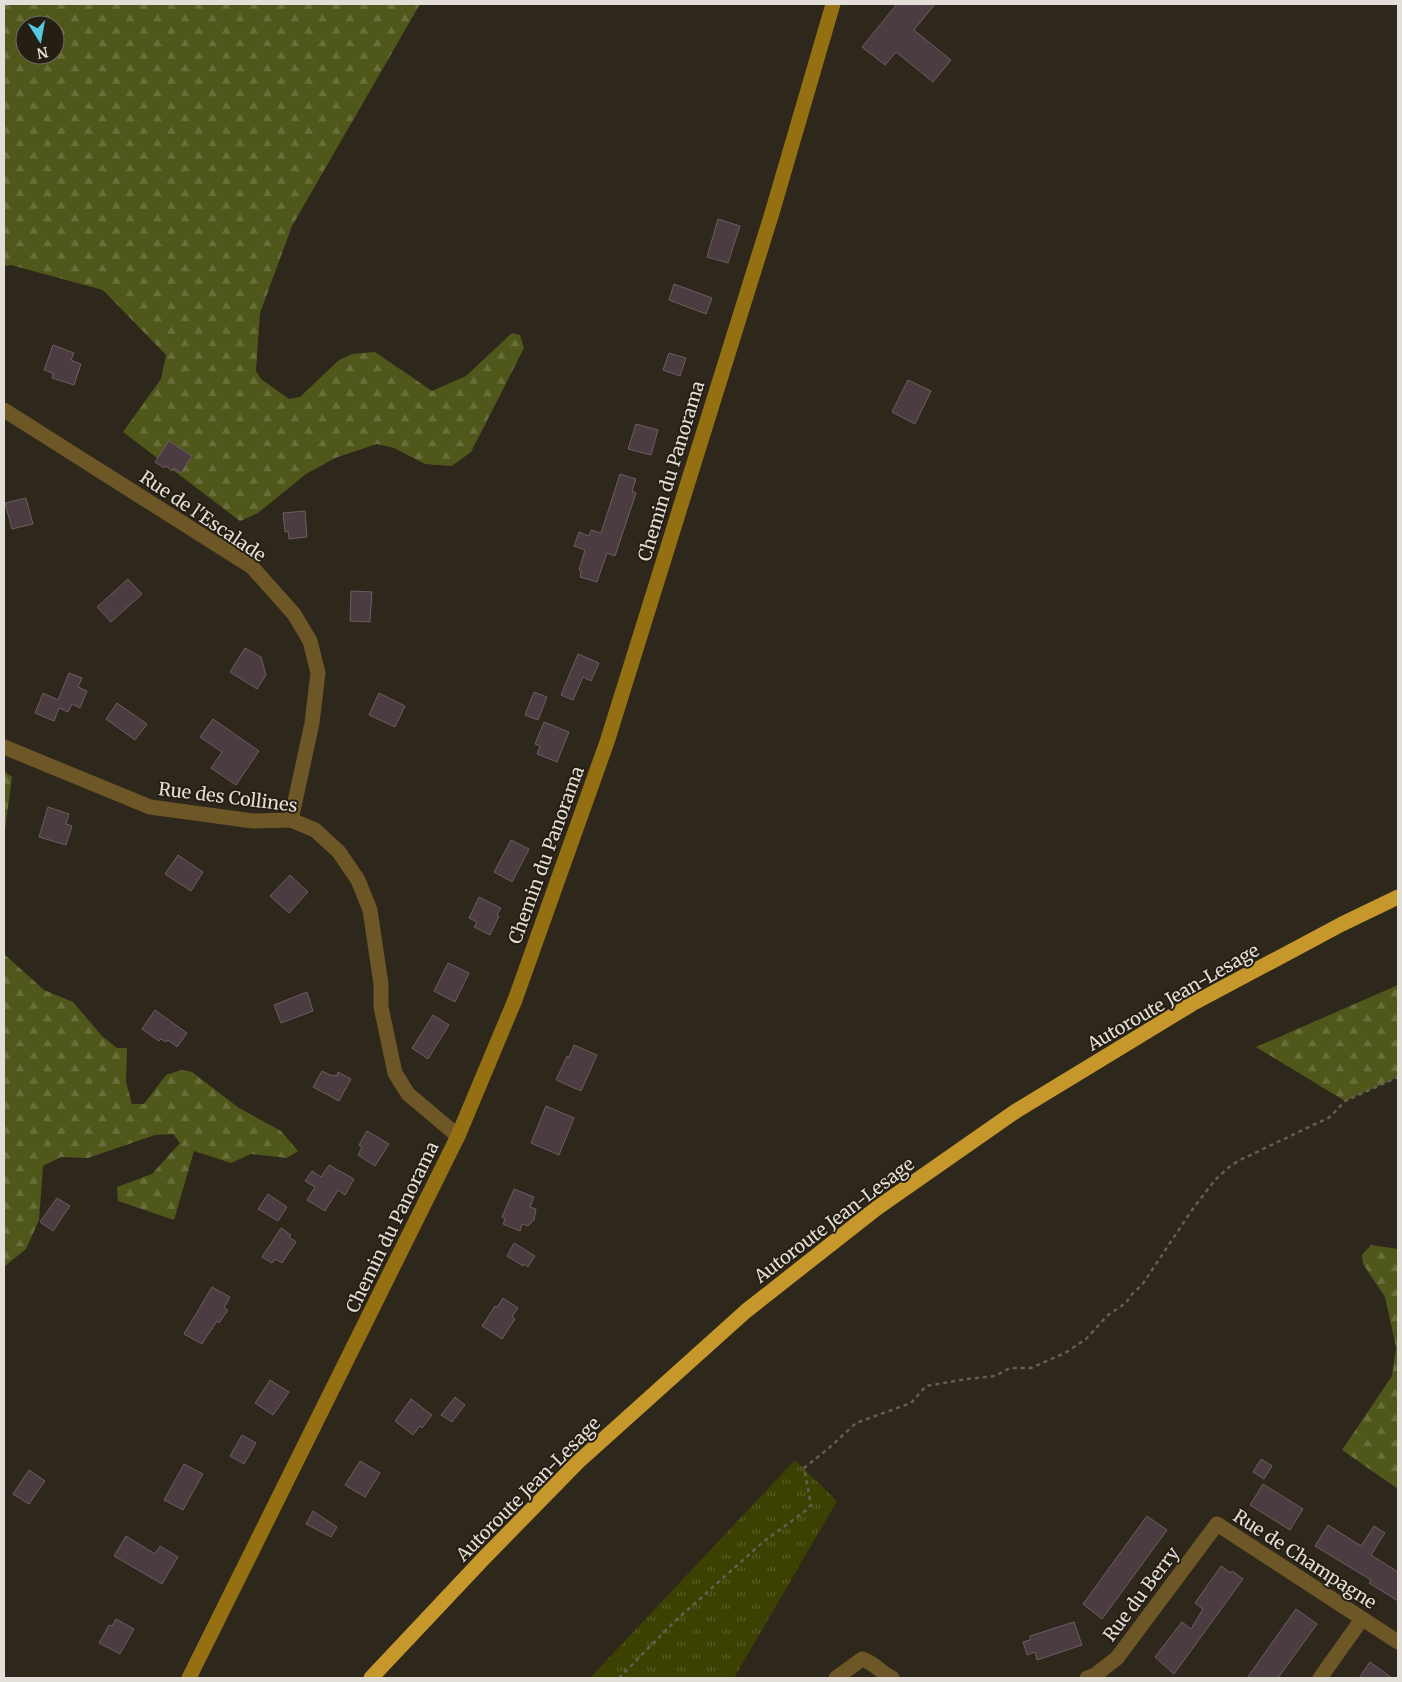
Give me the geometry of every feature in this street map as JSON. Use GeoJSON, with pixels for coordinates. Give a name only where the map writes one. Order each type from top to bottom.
{"type":"FeatureCollection","features":[{"type":"Feature","properties":{"kind":"highway","name":"Autoroute Jean-Lesage"},"geometry":{"type":"LineString","coordinates":[[372,1678],[477,1565],[578,1462],[746,1312],[877,1208],[1016,1111],[1192,1004],[1342,924],[1398,897]]}},
{"type":"Feature","properties":{"kind":"street","name":"Chemin du Panorama"},"geometry":{"type":"LineString","coordinates":[[189,1678],[458,1136],[515,1000],[606,742],[772,212],[833,4]]}},
{"type":"Feature","properties":{"kind":"street","name":"Rue de l'Escalade"},"geometry":{"type":"LineString","coordinates":[[4,410],[252,567],[294,614],[310,641],[318,674],[312,722],[291,820]]}},
{"type":"Feature","properties":{"kind":"street","name":"Rue des Collines"},"geometry":{"type":"LineString","coordinates":[[4,747],[150,807],[253,821],[291,820],[315,830],[338,852],[358,880],[370,910],[381,984],[381,1007],[395,1073],[408,1094],[458,1136]]}},
{"type":"Feature","properties":{"kind":"street","name":"Rue de Champagne"},"geometry":{"type":"LineString","coordinates":[[1217,1524],[1398,1642]]}},
{"type":"Feature","properties":{"kind":"street","name":"Rue du Berry"},"geometry":{"type":"LineString","coordinates":[[1087,1678],[1095,1675],[1117,1658],[1217,1524]]}},
{"type":"Feature","properties":{"kind":"street"},"geometry":{"type":"LineString","coordinates":[[1320,1678],[1362,1619]]}},
{"type":"Feature","properties":{"kind":"street"},"geometry":{"type":"LineString","coordinates":[[836,1678],[862,1659],[873,1663],[883,1674],[892,1678]]}},
{"type":"Feature","properties":{"kind":"path"},"geometry":{"type":"LineString","coordinates":[[618,1678],[673,1622],[763,1542],[805,1512],[810,1505],[804,1468],[856,1423],[911,1403],[926,1386],[967,1378],[994,1376],[1010,1368],[1031,1368],[1065,1353],[1086,1339],[1108,1315],[1126,1303],[1130,1296],[1142,1285],[1192,1210],[1215,1180],[1228,1168],[1238,1161],[1330,1117],[1345,1101],[1398,1077]]}},
{"type":"Feature","properties":{"kind":"green space"},"geometry":{"type":"Polygon","coordinates":[[[4,4],[420,4],[292,226],[260,313],[256,371],[261,379],[289,399],[300,397],[339,360],[352,354],[375,352],[432,391],[466,376],[512,333],[520,335],[524,348],[471,452],[452,466],[425,464],[394,448],[377,444],[335,458],[306,474],[258,513],[240,521],[123,432],[161,379],[166,355],[103,290],[11,265],[4,266],[4,4]]]}},
{"type":"Feature","properties":{"kind":"green space"},"geometry":{"type":"Polygon","coordinates":[[[4,771],[12,777],[4,837],[4,771]]]}},
{"type":"Feature","properties":{"kind":"green space"},"geometry":{"type":"Polygon","coordinates":[[[4,954],[44,990],[73,1002],[102,1036],[117,1048],[127,1048],[126,1082],[132,1104],[144,1104],[166,1075],[181,1070],[192,1072],[239,1108],[281,1131],[298,1151],[287,1158],[251,1154],[231,1163],[194,1151],[174,1220],[118,1201],[117,1187],[152,1174],[180,1143],[173,1134],[155,1135],[88,1158],[61,1157],[43,1166],[39,1220],[26,1249],[4,1267],[4,954]]]}},
{"type":"Feature","properties":{"kind":"green space"},"geometry":{"type":"Polygon","coordinates":[[[1398,985],[1398,1077],[1345,1101],[1256,1047],[1398,985]]]}},
{"type":"Feature","properties":{"kind":"green space"},"geometry":{"type":"Polygon","coordinates":[[[1371,1245],[1398,1249],[1398,1489],[1342,1450],[1392,1376],[1396,1347],[1385,1297],[1363,1264],[1362,1255],[1371,1245]]]}},
{"type":"Feature","properties":{"kind":"green space"},"geometry":{"type":"Polygon","coordinates":[[[795,1460],[837,1501],[734,1678],[590,1678],[795,1460]]]}},
{"type":"Feature","properties":{"kind":"building"},"geometry":{"type":"Polygon","coordinates":[[[897,4],[935,4],[914,30],[951,60],[933,82],[896,52],[885,65],[862,47],[897,4]]]}},
{"type":"Feature","properties":{"kind":"building"},"geometry":{"type":"Polygon","coordinates":[[[718,219],[740,226],[728,263],[707,257],[718,219]]]}},
{"type":"Feature","properties":{"kind":"building"},"geometry":{"type":"Polygon","coordinates":[[[674,284],[712,298],[706,314],[669,300],[674,284]]]}},
{"type":"Feature","properties":{"kind":"building"},"geometry":{"type":"Polygon","coordinates":[[[53,345],[74,353],[71,360],[81,364],[74,385],[52,378],[53,373],[44,370],[53,345]]]}},
{"type":"Feature","properties":{"kind":"building"},"geometry":{"type":"Polygon","coordinates":[[[669,353],[686,358],[680,376],[663,370],[669,353]]]}},
{"type":"Feature","properties":{"kind":"building"},"geometry":{"type":"Polygon","coordinates":[[[908,380],[931,391],[915,424],[892,412],[908,380]]]}},
{"type":"Feature","properties":{"kind":"building"},"geometry":{"type":"Polygon","coordinates":[[[636,424],[658,430],[651,455],[628,449],[636,424]]]}},
{"type":"Feature","properties":{"kind":"building"},"geometry":{"type":"Polygon","coordinates":[[[169,441],[192,456],[181,473],[174,468],[172,471],[166,466],[164,468],[155,462],[169,441]]]}},
{"type":"Feature","properties":{"kind":"building"},"geometry":{"type":"Polygon","coordinates":[[[620,474],[636,479],[632,491],[636,493],[615,556],[607,553],[597,582],[580,577],[581,571],[579,570],[585,550],[574,546],[579,532],[589,536],[591,530],[601,533],[620,474]]]}},
{"type":"Feature","properties":{"kind":"building"},"geometry":{"type":"Polygon","coordinates":[[[26,498],[33,524],[12,529],[5,503],[26,498]]]}},
{"type":"Feature","properties":{"kind":"building"},"geometry":{"type":"Polygon","coordinates":[[[305,511],[307,537],[289,539],[288,531],[285,532],[283,513],[305,511]]]}},
{"type":"Feature","properties":{"kind":"building"},"geometry":{"type":"Polygon","coordinates":[[[128,579],[142,594],[111,622],[97,607],[128,579]]]}},
{"type":"Feature","properties":{"kind":"building"},"geometry":{"type":"Polygon","coordinates":[[[351,591],[372,592],[370,622],[350,621],[351,591]]]}},
{"type":"Feature","properties":{"kind":"building"},"geometry":{"type":"Polygon","coordinates":[[[245,648],[261,657],[266,675],[257,689],[230,672],[245,648]]]}},
{"type":"Feature","properties":{"kind":"building"},"geometry":{"type":"Polygon","coordinates":[[[578,654],[599,663],[591,681],[583,677],[573,700],[561,695],[578,654]]]}},
{"type":"Feature","properties":{"kind":"building"},"geometry":{"type":"Polygon","coordinates":[[[69,673],[82,678],[78,687],[87,691],[80,708],[72,704],[68,712],[59,708],[54,721],[35,713],[43,693],[58,700],[69,673]]]}},
{"type":"Feature","properties":{"kind":"building"},"geometry":{"type":"Polygon","coordinates":[[[534,692],[547,697],[538,720],[525,715],[534,692]]]}},
{"type":"Feature","properties":{"kind":"building"},"geometry":{"type":"Polygon","coordinates":[[[379,693],[405,706],[395,727],[369,715],[379,693]]]}},
{"type":"Feature","properties":{"kind":"building"},"geometry":{"type":"Polygon","coordinates":[[[117,703],[147,724],[135,740],[106,719],[117,703]]]}},
{"type":"Feature","properties":{"kind":"building"},"geometry":{"type":"Polygon","coordinates":[[[213,719],[259,751],[236,785],[211,768],[222,752],[200,737],[213,719]]]}},
{"type":"Feature","properties":{"kind":"building"},"geometry":{"type":"Polygon","coordinates":[[[544,722],[569,732],[557,762],[537,754],[540,746],[535,744],[544,722]]]}},
{"type":"Feature","properties":{"kind":"building"},"geometry":{"type":"Polygon","coordinates":[[[48,807],[69,814],[66,824],[72,826],[66,845],[39,837],[48,807]]]}},
{"type":"Feature","properties":{"kind":"building"},"geometry":{"type":"Polygon","coordinates":[[[511,840],[529,849],[512,882],[494,872],[511,840]]]}},
{"type":"Feature","properties":{"kind":"building"},"geometry":{"type":"Polygon","coordinates":[[[178,855],[203,872],[191,891],[165,874],[178,855]]]}},
{"type":"Feature","properties":{"kind":"building"},"geometry":{"type":"Polygon","coordinates":[[[290,875],[308,892],[289,913],[270,896],[290,875]]]}},
{"type":"Feature","properties":{"kind":"building"},"geometry":{"type":"Polygon","coordinates":[[[479,897],[501,908],[490,935],[474,927],[477,922],[469,918],[479,897]]]}},
{"type":"Feature","properties":{"kind":"building"},"geometry":{"type":"Polygon","coordinates":[[[448,963],[469,973],[455,1002],[434,991],[448,963]]]}},
{"type":"Feature","properties":{"kind":"building"},"geometry":{"type":"Polygon","coordinates":[[[307,992],[313,1011],[281,1023],[274,1005],[307,992]]]}},
{"type":"Feature","properties":{"kind":"building"},"geometry":{"type":"Polygon","coordinates":[[[155,1010],[187,1033],[177,1047],[168,1040],[166,1042],[161,1039],[159,1041],[142,1029],[155,1010]]]}},
{"type":"Feature","properties":{"kind":"building"},"geometry":{"type":"Polygon","coordinates":[[[433,1015],[449,1025],[428,1059],[412,1048],[433,1015]]]}},
{"type":"Feature","properties":{"kind":"building"},"geometry":{"type":"Polygon","coordinates":[[[574,1045],[597,1055],[581,1091],[556,1080],[574,1045]]]}},
{"type":"Feature","properties":{"kind":"building"},"geometry":{"type":"Polygon","coordinates":[[[322,1071],[332,1076],[337,1076],[338,1072],[351,1079],[339,1101],[313,1087],[322,1071]]]}},
{"type":"Feature","properties":{"kind":"building"},"geometry":{"type":"Polygon","coordinates":[[[546,1106],[574,1118],[559,1155],[531,1143],[546,1106]]]}},
{"type":"Feature","properties":{"kind":"building"},"geometry":{"type":"Polygon","coordinates":[[[367,1131],[389,1144],[375,1166],[358,1155],[362,1147],[359,1145],[367,1131]]]}},
{"type":"Feature","properties":{"kind":"building"},"geometry":{"type":"Polygon","coordinates":[[[329,1165],[354,1179],[345,1195],[338,1190],[325,1211],[307,1200],[315,1187],[305,1181],[312,1171],[321,1177],[329,1165]]]}},
{"type":"Feature","properties":{"kind":"building"},"geometry":{"type":"Polygon","coordinates":[[[514,1189],[534,1197],[530,1207],[536,1209],[534,1220],[528,1226],[522,1224],[520,1231],[503,1224],[505,1219],[502,1217],[514,1189]]]}},
{"type":"Feature","properties":{"kind":"building"},"geometry":{"type":"Polygon","coordinates":[[[268,1194],[287,1207],[278,1221],[258,1209],[268,1194]]]}},
{"type":"Feature","properties":{"kind":"building"},"geometry":{"type":"Polygon","coordinates":[[[57,1198],[70,1206],[53,1231],[40,1222],[57,1198]]]}},
{"type":"Feature","properties":{"kind":"building"},"geometry":{"type":"Polygon","coordinates":[[[281,1228],[291,1235],[289,1237],[296,1242],[282,1263],[275,1259],[272,1263],[262,1257],[281,1228]]]}},
{"type":"Feature","properties":{"kind":"building"},"geometry":{"type":"Polygon","coordinates":[[[514,1243],[535,1256],[528,1267],[507,1256],[514,1243]]]}},
{"type":"Feature","properties":{"kind":"building"},"geometry":{"type":"Polygon","coordinates":[[[212,1287],[230,1297],[224,1308],[228,1310],[219,1323],[217,1321],[202,1344],[184,1334],[212,1287]]]}},
{"type":"Feature","properties":{"kind":"building"},"geometry":{"type":"Polygon","coordinates":[[[503,1298],[518,1308],[512,1317],[515,1319],[502,1339],[482,1326],[495,1306],[497,1307],[503,1298]]]}},
{"type":"Feature","properties":{"kind":"building"},"geometry":{"type":"Polygon","coordinates":[[[270,1380],[289,1392],[273,1415],[255,1403],[270,1380]]]}},
{"type":"Feature","properties":{"kind":"building"},"geometry":{"type":"Polygon","coordinates":[[[455,1397],[465,1405],[452,1422],[441,1415],[455,1397]]]}},
{"type":"Feature","properties":{"kind":"building"},"geometry":{"type":"Polygon","coordinates":[[[411,1399],[432,1415],[422,1428],[420,1426],[413,1435],[395,1421],[411,1399]]]}},
{"type":"Feature","properties":{"kind":"building"},"geometry":{"type":"Polygon","coordinates":[[[242,1435],[256,1443],[244,1464],[230,1456],[242,1435]]]}},
{"type":"Feature","properties":{"kind":"building"},"geometry":{"type":"Polygon","coordinates":[[[1261,1459],[1272,1466],[1264,1479],[1253,1472],[1261,1459]]]}},
{"type":"Feature","properties":{"kind":"building"},"geometry":{"type":"Polygon","coordinates":[[[360,1461],[380,1473],[365,1497],[345,1485],[360,1461]]]}},
{"type":"Feature","properties":{"kind":"building"},"geometry":{"type":"Polygon","coordinates":[[[184,1464],[203,1474],[183,1510],[164,1500],[184,1464]]]}},
{"type":"Feature","properties":{"kind":"building"},"geometry":{"type":"Polygon","coordinates":[[[29,1470],[45,1481],[29,1504],[13,1494],[29,1470]]]}},
{"type":"Feature","properties":{"kind":"building"},"geometry":{"type":"Polygon","coordinates":[[[1263,1484],[1303,1509],[1290,1530],[1250,1505],[1263,1484]]]}},
{"type":"Feature","properties":{"kind":"building"},"geometry":{"type":"Polygon","coordinates":[[[313,1511],[337,1527],[331,1537],[306,1524],[313,1511]]]}},
{"type":"Feature","properties":{"kind":"building"},"geometry":{"type":"Polygon","coordinates":[[[1147,1516],[1167,1530],[1102,1619],[1083,1604],[1147,1516]]]}},
{"type":"Feature","properties":{"kind":"building"},"geometry":{"type":"Polygon","coordinates":[[[1328,1525],[1361,1546],[1374,1526],[1385,1533],[1371,1555],[1398,1572],[1398,1601],[1369,1583],[1371,1580],[1315,1546],[1328,1525]]]}},
{"type":"Feature","properties":{"kind":"building"},"geometry":{"type":"Polygon","coordinates":[[[126,1536],[155,1554],[160,1546],[178,1557],[162,1584],[114,1556],[126,1536]]]}},
{"type":"Feature","properties":{"kind":"building"},"geometry":{"type":"Polygon","coordinates":[[[1221,1566],[1243,1579],[1174,1674],[1155,1657],[1182,1622],[1191,1629],[1203,1609],[1195,1603],[1221,1566]]]}},
{"type":"Feature","properties":{"kind":"building"},"geometry":{"type":"Polygon","coordinates":[[[1296,1609],[1317,1624],[1278,1678],[1247,1678],[1296,1609]]]}},
{"type":"Feature","properties":{"kind":"building"},"geometry":{"type":"Polygon","coordinates":[[[116,1619],[134,1629],[120,1654],[99,1643],[109,1625],[112,1626],[116,1619]]]}},
{"type":"Feature","properties":{"kind":"building"},"geometry":{"type":"Polygon","coordinates":[[[1074,1622],[1082,1645],[1037,1660],[1035,1652],[1027,1655],[1023,1642],[1030,1640],[1030,1636],[1074,1622]]]}},
{"type":"Feature","properties":{"kind":"building"},"geometry":{"type":"Polygon","coordinates":[[[1370,1662],[1392,1678],[1359,1678],[1370,1662]]]}}]}
